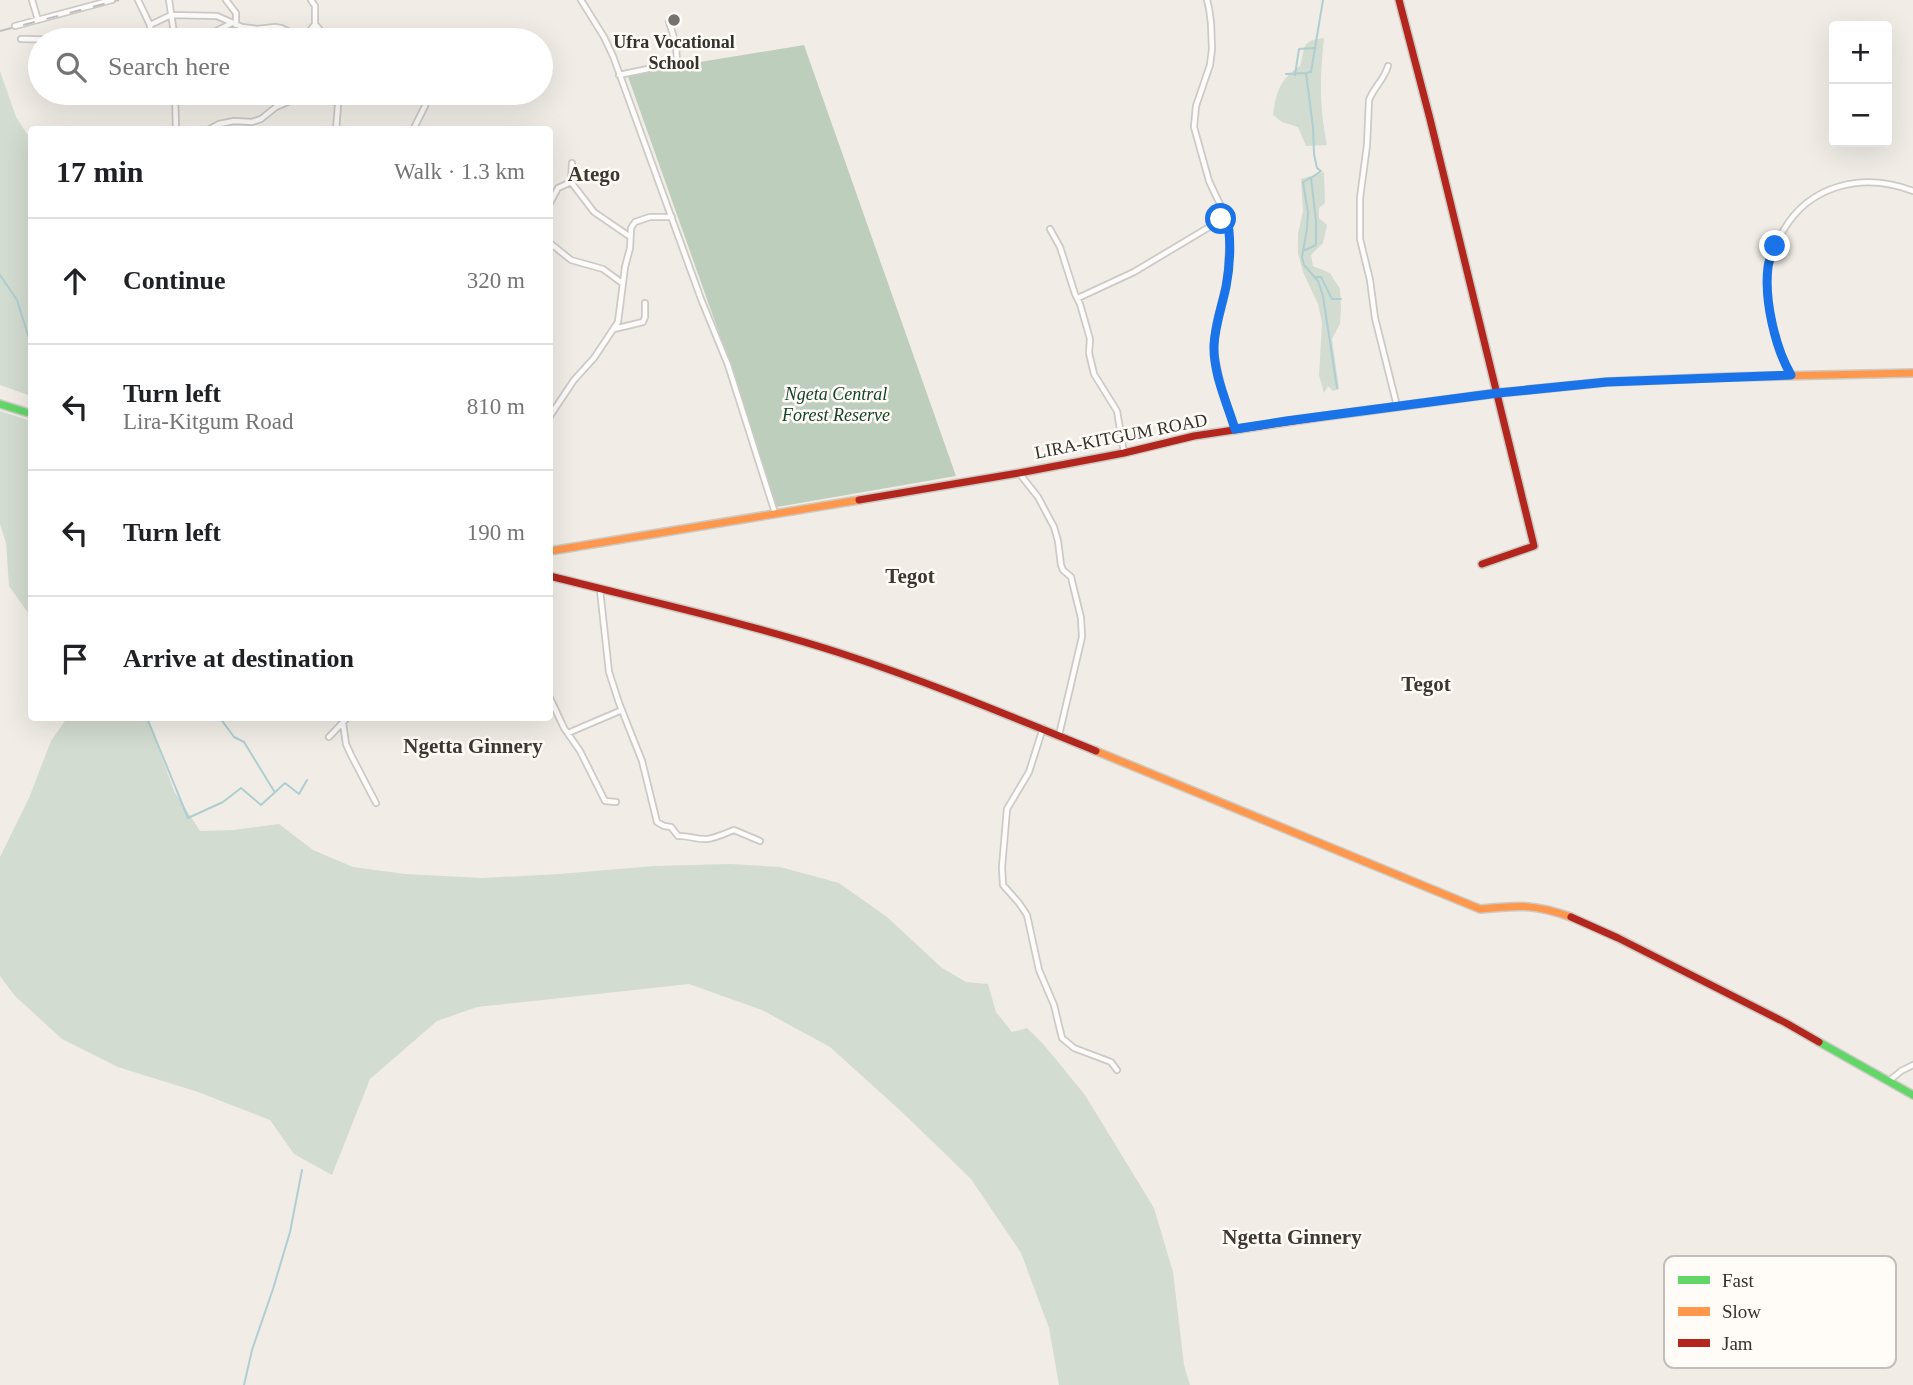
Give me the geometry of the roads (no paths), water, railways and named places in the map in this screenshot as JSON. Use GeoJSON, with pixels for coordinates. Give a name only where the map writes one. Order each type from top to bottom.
{"type":"FeatureCollection","features":[{"type":"Feature","properties":{"kind":"main road"},"geometry":{"type":"LineString","coordinates":[[1399,0],[1534,546],[1482,564]]}},
{"type":"Feature","properties":{"kind":"main road","name":"LIRA-KITGUM ROAD"},"geometry":{"type":"LineString","coordinates":[[553,550],[1019,472],[1235,429],[1498,393],[1607,382],[1913,373]]}},
{"type":"Feature","properties":{"kind":"main road"},"geometry":{"type":"LineString","coordinates":[[0,404],[28,413]]}},
{"type":"Feature","properties":{"kind":"main road"},"geometry":{"type":"LineString","coordinates":[[553,577],[840,653],[944,688],[1357,856],[1462,903],[1480,909],[1534,906],[1572,917],[1786,1023],[1913,1095]]}},
{"type":"Feature","properties":{"kind":"street"},"geometry":{"type":"LineString","coordinates":[[32,0],[38,20]]}},
{"type":"Feature","properties":{"kind":"street"},"geometry":{"type":"LineString","coordinates":[[15,26],[112,0]]}},
{"type":"Feature","properties":{"kind":"street"},"geometry":{"type":"LineString","coordinates":[[138,0],[150,28]]}},
{"type":"Feature","properties":{"kind":"street"},"geometry":{"type":"LineString","coordinates":[[169,0],[173,28]]}},
{"type":"Feature","properties":{"kind":"street"},"geometry":{"type":"LineString","coordinates":[[226,0],[236,13],[234,24]]}},
{"type":"Feature","properties":{"kind":"street"},"geometry":{"type":"LineString","coordinates":[[311,0],[315,6],[315,24],[312,28]]}},
{"type":"Feature","properties":{"kind":"street"},"geometry":{"type":"LineString","coordinates":[[581,0],[604,37],[619,75],[728,365],[775,513]]}},
{"type":"Feature","properties":{"kind":"street"},"geometry":{"type":"LineString","coordinates":[[1206,0],[1212,49],[1210,68],[1196,106],[1194,131],[1211,187],[1226,217],[1230,237],[1227,281],[1216,325],[1214,353],[1235,429]]}},
{"type":"Feature","properties":{"kind":"street"},"geometry":{"type":"LineString","coordinates":[[150,25],[171,16],[217,16],[234,24],[252,28]]}},
{"type":"Feature","properties":{"kind":"street"},"geometry":{"type":"LineString","coordinates":[[619,75],[677,63],[676,44],[669,22]]}},
{"type":"Feature","properties":{"kind":"street"},"geometry":{"type":"LineString","coordinates":[[224,28],[234,24]]}},
{"type":"Feature","properties":{"kind":"street"},"geometry":{"type":"LineString","coordinates":[[315,24],[318,28]]}},
{"type":"Feature","properties":{"kind":"street"},"geometry":{"type":"LineString","coordinates":[[263,28],[281,28]]}},
{"type":"Feature","properties":{"kind":"street"},"geometry":{"type":"LineString","coordinates":[[21,39],[28,39]]}},
{"type":"Feature","properties":{"kind":"street"},"geometry":{"type":"LineString","coordinates":[[1388,66],[1385,76],[1368,100],[1360,230],[1375,318],[1397,407]]}},
{"type":"Feature","properties":{"kind":"street"},"geometry":{"type":"LineString","coordinates":[[175,105],[176,126]]}},
{"type":"Feature","properties":{"kind":"street"},"geometry":{"type":"LineString","coordinates":[[215,126],[234,121],[252,122],[281,105]]}},
{"type":"Feature","properties":{"kind":"street"},"geometry":{"type":"LineString","coordinates":[[336,126],[338,105]]}},
{"type":"Feature","properties":{"kind":"street"},"geometry":{"type":"LineString","coordinates":[[415,126],[425,105]]}},
{"type":"Feature","properties":{"kind":"street"},"geometry":{"type":"LineString","coordinates":[[572,163],[571,182],[594,212],[629,236]]}},
{"type":"Feature","properties":{"kind":"street"},"geometry":{"type":"LineString","coordinates":[[553,197],[558,188],[571,182]]}},
{"type":"Feature","properties":{"kind":"street"},"geometry":{"type":"LineString","coordinates":[[1791,375],[1776,340],[1768,298],[1768,267],[1775,246],[1792,215],[1823,192],[1849,183],[1876,182],[1913,191]]}},
{"type":"Feature","properties":{"kind":"street"},"geometry":{"type":"LineString","coordinates":[[553,412],[618,322],[631,228],[650,217],[672,217]]}},
{"type":"Feature","properties":{"kind":"street"},"geometry":{"type":"LineString","coordinates":[[1078,298],[1134,272],[1226,217]]}},
{"type":"Feature","properties":{"kind":"street"},"geometry":{"type":"LineString","coordinates":[[1050,229],[1060,247],[1078,298],[1090,339],[1089,354],[1097,381],[1117,411],[1124,453]]}},
{"type":"Feature","properties":{"kind":"street"},"geometry":{"type":"LineString","coordinates":[[553,245],[571,260],[603,269],[623,284]]}},
{"type":"Feature","properties":{"kind":"street"},"geometry":{"type":"LineString","coordinates":[[613,329],[643,322],[645,303]]}},
{"type":"Feature","properties":{"kind":"street"},"geometry":{"type":"LineString","coordinates":[[1019,472],[1043,505],[1054,527],[1061,565],[1071,577],[1080,618],[1082,637],[1059,735]]}},
{"type":"Feature","properties":{"kind":"street"},"geometry":{"type":"LineString","coordinates":[[600,590],[609,672],[642,761],[657,822],[671,827],[678,836],[685,835],[692,839],[708,839],[734,830],[760,841]]}},
{"type":"Feature","properties":{"kind":"street"},"geometry":{"type":"LineString","coordinates":[[553,704],[605,801],[616,802]]}},
{"type":"Feature","properties":{"kind":"street"},"geometry":{"type":"LineString","coordinates":[[568,733],[622,710]]}},
{"type":"Feature","properties":{"kind":"street"},"geometry":{"type":"LineString","coordinates":[[329,737],[343,723]]}},
{"type":"Feature","properties":{"kind":"street"},"geometry":{"type":"LineString","coordinates":[[343,723],[346,744],[376,803]]}},
{"type":"Feature","properties":{"kind":"street"},"geometry":{"type":"LineString","coordinates":[[1043,728],[1029,772],[1007,809],[1003,886],[1027,915],[1039,970],[1054,1005],[1062,1038],[1074,1048],[1111,1062],[1117,1070]]}},
{"type":"Feature","properties":{"kind":"street"},"geometry":{"type":"LineString","coordinates":[[1889,1081],[1913,1065]]}},
{"type":"Feature","properties":{"kind":"waterway"},"geometry":{"type":"LineString","coordinates":[[1303,251],[1316,245],[1311,178],[1321,171],[1317,168],[1314,154],[1306,73],[1311,72],[1323,0]]}},
{"type":"Feature","properties":{"kind":"waterway"},"geometry":{"type":"LineString","coordinates":[[1295,75],[1299,49],[1314,48]]}},
{"type":"Feature","properties":{"kind":"waterway"},"geometry":{"type":"LineString","coordinates":[[1286,74],[1306,73]]}},
{"type":"Feature","properties":{"kind":"waterway"},"geometry":{"type":"LineString","coordinates":[[1310,178],[1303,182],[1308,213],[1302,257],[1304,265],[1318,281],[1323,296],[1337,388]]}},
{"type":"Feature","properties":{"kind":"waterway"},"geometry":{"type":"LineString","coordinates":[[0,275],[17,300],[28,335]]}},
{"type":"Feature","properties":{"kind":"waterway"},"geometry":{"type":"LineString","coordinates":[[1316,277],[1321,277],[1332,299],[1341,299]]}},
{"type":"Feature","properties":{"kind":"waterway"},"geometry":{"type":"LineString","coordinates":[[148,721],[188,818],[223,802],[241,788],[261,805],[285,783],[299,794],[307,780]]}},
{"type":"Feature","properties":{"kind":"waterway"},"geometry":{"type":"LineString","coordinates":[[222,721],[234,737],[244,742],[274,791]]}},
{"type":"Feature","properties":{"kind":"waterway"},"geometry":{"type":"LineString","coordinates":[[244,1385],[252,1350],[290,1232],[302,1170]]}},
{"type":"Feature","properties":{"kind":"railway"},"geometry":{"type":"LineString","coordinates":[[0,31],[119,0]]}},
{"type":"Feature","properties":{"kind":"place","name":"Ufra Vocational School"},"geometry":{"type":"Point","coordinates":[674,20]}},
{"type":"Feature","properties":{"kind":"district","name":"Atego"},"geometry":{"type":"Point","coordinates":[594,174]}},
{"type":"Feature","properties":{"kind":"district","name":"Tegot"},"geometry":{"type":"Point","coordinates":[910,576]}},
{"type":"Feature","properties":{"kind":"district","name":"Tegot"},"geometry":{"type":"Point","coordinates":[1426,684]}},
{"type":"Feature","properties":{"kind":"district","name":"Ngetta Ginnery"},"geometry":{"type":"Point","coordinates":[473,746]}},
{"type":"Feature","properties":{"kind":"district","name":"Ngetta Ginnery"},"geometry":{"type":"Point","coordinates":[1292,1237]}},
{"type":"Feature","properties":{"kind":"park label","name":"Ngeta Central Forest Reserve"},"geometry":{"type":"Point","coordinates":[836,404]}}]}
